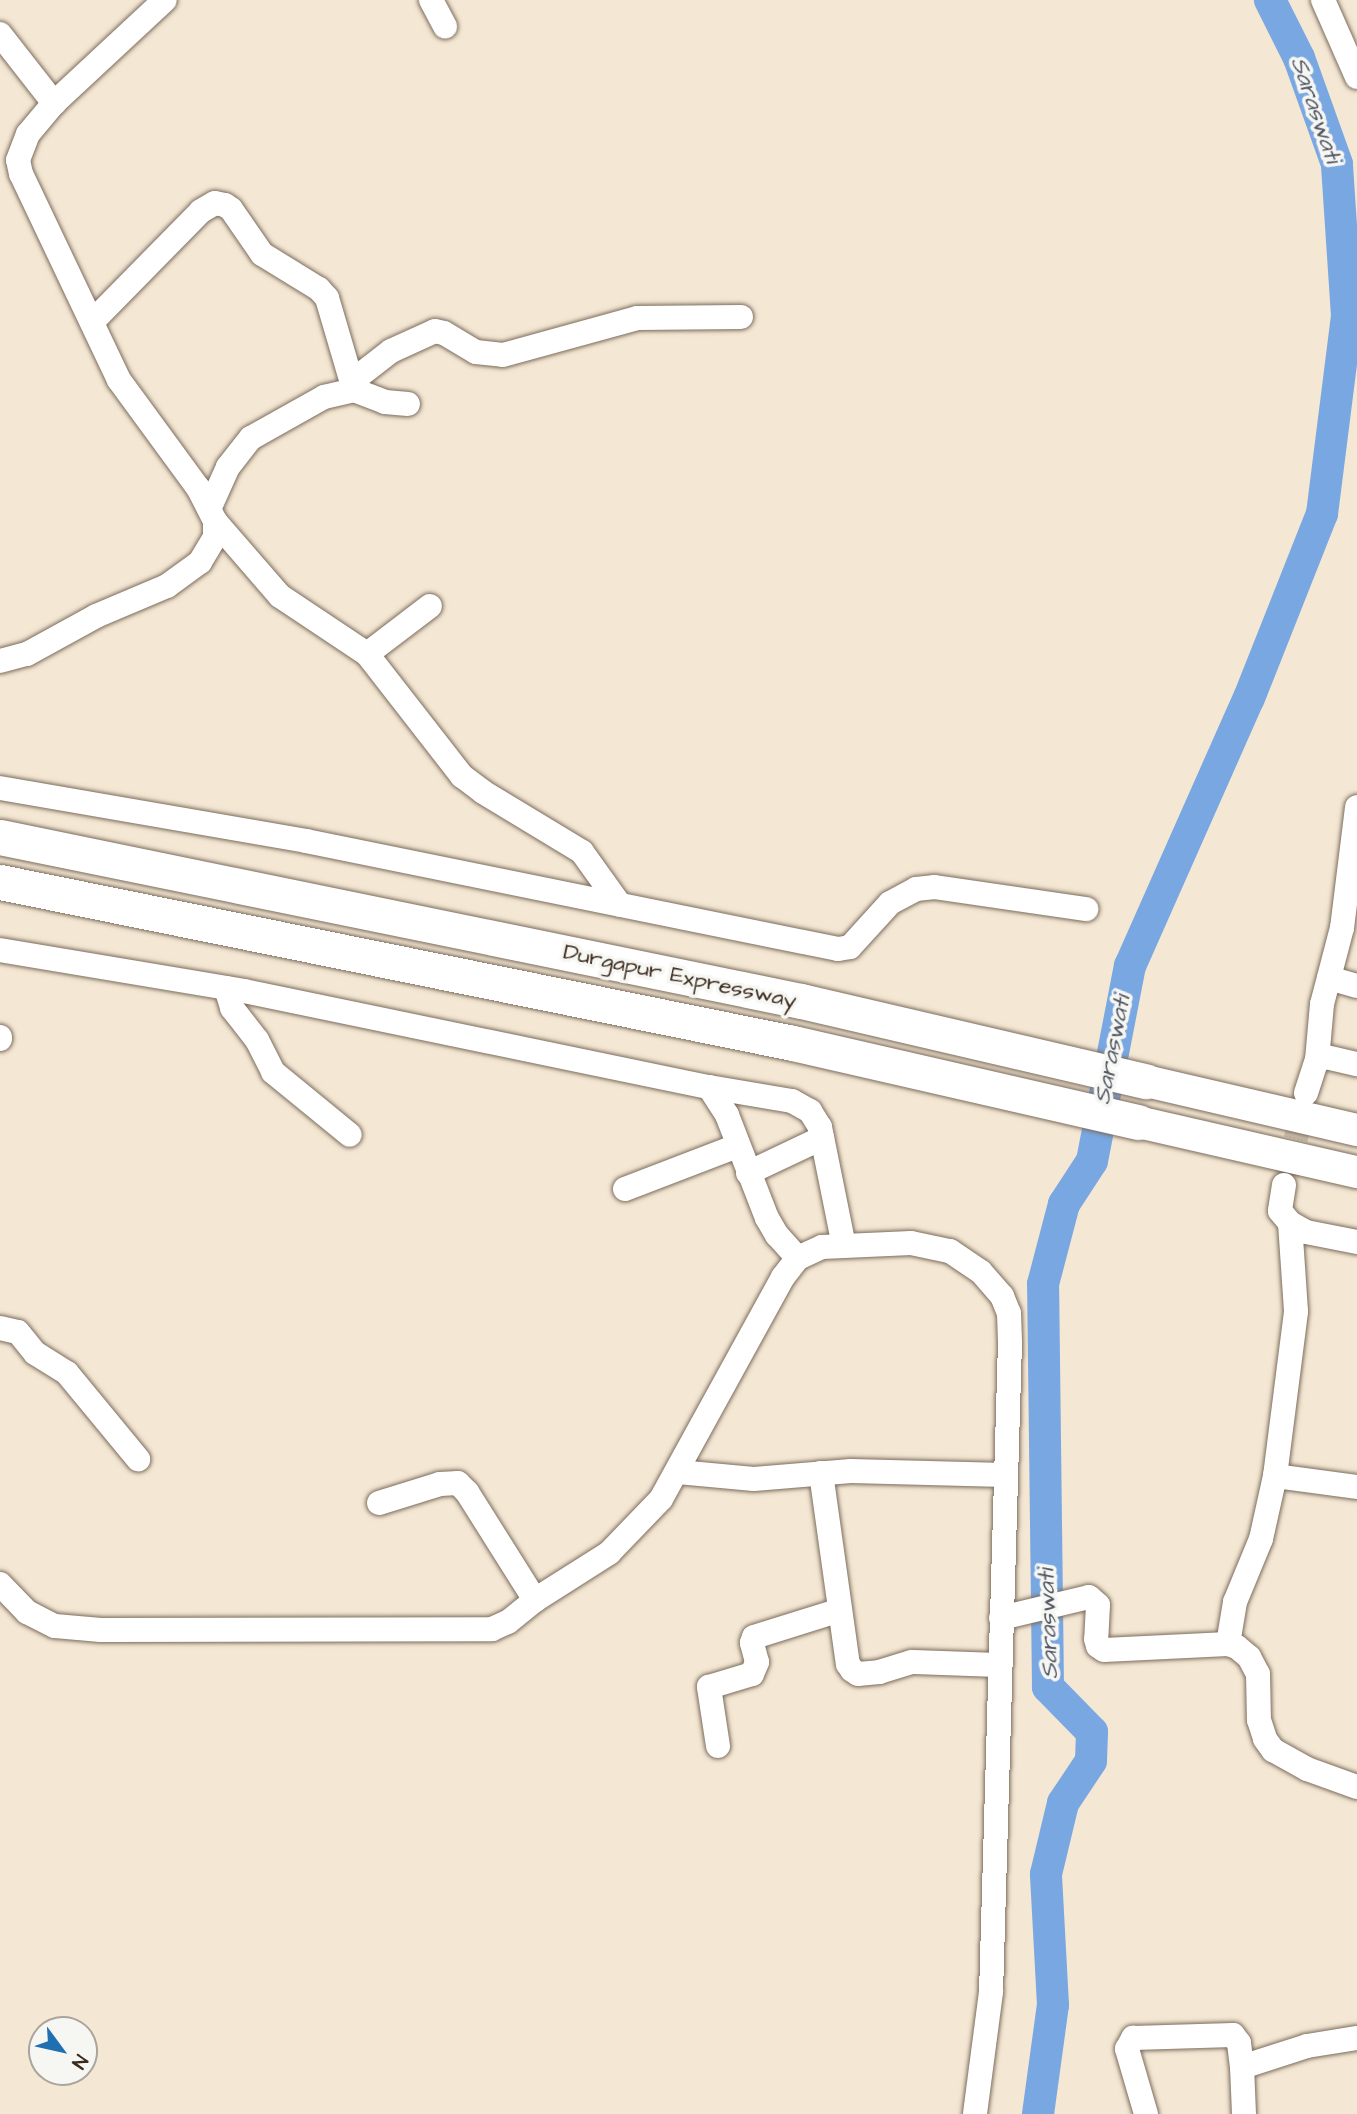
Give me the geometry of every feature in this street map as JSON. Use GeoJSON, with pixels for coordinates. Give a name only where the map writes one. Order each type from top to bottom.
{"type":"FeatureCollection","features":[{"type":"Feature","properties":{"kind":"highway","name":"Durgapur Expressway"},"geometry":{"type":"LineString","coordinates":[[0,837],[801,1001],[1146,1081]]}},
{"type":"Feature","properties":{"kind":"highway","name":"Durgapur Expressway"},"geometry":{"type":"LineString","coordinates":[[0,882],[793,1043],[1138,1122]]}},
{"type":"Feature","properties":{"kind":"main road","name":"Durgapur Expressway"},"geometry":{"type":"LineString","coordinates":[[1146,1081],[1357,1130]]}},
{"type":"Feature","properties":{"kind":"main road","name":"Durgapur Expressway"},"geometry":{"type":"LineString","coordinates":[[1138,1122],[1357,1172]]}},
{"type":"Feature","properties":{"kind":"street"},"geometry":{"type":"LineString","coordinates":[[0,166],[21,146],[54,103],[165,0]]}},
{"type":"Feature","properties":{"kind":"street"},"geometry":{"type":"LineString","coordinates":[[431,0],[445,26]]}},
{"type":"Feature","properties":{"kind":"street"},"geometry":{"type":"LineString","coordinates":[[1323,0],[1357,77]]}},
{"type":"Feature","properties":{"kind":"street"},"geometry":{"type":"LineString","coordinates":[[0,34],[54,103]]}},
{"type":"Feature","properties":{"kind":"street"},"geometry":{"type":"LineString","coordinates":[[21,146],[18,160],[21,174],[129,397],[212,514],[280,596],[367,654],[462,776],[483,792],[582,852],[621,905]]}},
{"type":"Feature","properties":{"kind":"street"},"geometry":{"type":"LineString","coordinates":[[93,321],[201,211],[215,203],[225,205],[231,209],[262,254],[319,289],[327,298],[352,386],[385,402],[408,404]]}},
{"type":"Feature","properties":{"kind":"street"},"geometry":{"type":"LineString","coordinates":[[0,661],[40,648],[96,616],[151,594],[188,573],[210,549],[215,537],[212,514],[228,467],[251,438],[324,397],[352,386],[391,351],[423,334],[435,331],[455,338],[476,352],[503,355],[637,318],[741,317]]}},
{"type":"Feature","properties":{"kind":"street"},"geometry":{"type":"LineString","coordinates":[[367,654],[430,606]]}},
{"type":"Feature","properties":{"kind":"street"},"geometry":{"type":"LineString","coordinates":[[0,788],[306,841],[838,949],[850,947],[890,902],[916,889],[934,887],[1086,909]]}},
{"type":"Feature","properties":{"kind":"street"},"geometry":{"type":"LineString","coordinates":[[1306,1093],[1317,1060],[1322,1004],[1342,928],[1357,807]]}},
{"type":"Feature","properties":{"kind":"street"},"geometry":{"type":"LineString","coordinates":[[0,950],[226,988],[709,1087],[792,1101],[803,1106],[816,1118],[844,1246]]}},
{"type":"Feature","properties":{"kind":"street"},"geometry":{"type":"LineString","coordinates":[[1329,978],[1357,986]]}},
{"type":"Feature","properties":{"kind":"street"},"geometry":{"type":"LineString","coordinates":[[226,988],[232,1008],[257,1040],[273,1072],[350,1135]]}},
{"type":"Feature","properties":{"kind":"street"},"geometry":{"type":"LineString","coordinates":[[1317,1060],[1326,1057],[1357,1064]]}},
{"type":"Feature","properties":{"kind":"street"},"geometry":{"type":"LineString","coordinates":[[709,1087],[727,1115],[767,1218],[777,1235],[798,1258]]}},
{"type":"Feature","properties":{"kind":"street"},"geometry":{"type":"LineString","coordinates":[[748,1173],[822,1138]]}},
{"type":"Feature","properties":{"kind":"street"},"geometry":{"type":"LineString","coordinates":[[625,1189],[737,1146]]}},
{"type":"Feature","properties":{"kind":"street"},"geometry":{"type":"LineString","coordinates":[[1284,1185],[1280,1211],[1290,1223],[1306,1231],[1357,1242]]}},
{"type":"Feature","properties":{"kind":"street"},"geometry":{"type":"LineString","coordinates":[[1228,1644],[1235,1602],[1261,1539],[1275,1476],[1296,1311],[1290,1223]]}},
{"type":"Feature","properties":{"kind":"street"},"geometry":{"type":"LineString","coordinates":[[0,1584],[41,1620],[55,1626],[101,1630],[360,1627],[477,1632],[508,1622],[535,1600],[585,1570],[625,1539],[661,1499],[783,1277],[798,1258],[822,1247],[911,1243],[935,1246],[963,1258],[993,1283],[1009,1313],[1005,1475],[1006,1616],[1000,1665],[991,1992],[975,2114]]}},
{"type":"Feature","properties":{"kind":"street"},"geometry":{"type":"LineString","coordinates":[[0,1328],[18,1332],[35,1353],[67,1373],[138,1459]]}},
{"type":"Feature","properties":{"kind":"street"},"geometry":{"type":"LineString","coordinates":[[678,1472],[754,1479],[873,1471],[1005,1475]]}},
{"type":"Feature","properties":{"kind":"street"},"geometry":{"type":"LineString","coordinates":[[821,1473],[848,1664],[858,1674],[888,1671],[912,1662],[1000,1665]]}},
{"type":"Feature","properties":{"kind":"street"},"geometry":{"type":"LineString","coordinates":[[1275,1476],[1357,1487]]}},
{"type":"Feature","properties":{"kind":"street"},"geometry":{"type":"LineString","coordinates":[[379,1503],[440,1484],[458,1483],[467,1492],[535,1600]]}},
{"type":"Feature","properties":{"kind":"street"},"geometry":{"type":"LineString","coordinates":[[1006,1616],[1082,1598],[1094,1599],[1098,1605],[1096,1639],[1104,1650],[1228,1644],[1243,1651],[1255,1665],[1260,1689],[1259,1720],[1265,1739],[1273,1749],[1307,1769],[1357,1787]]}},
{"type":"Feature","properties":{"kind":"street"},"geometry":{"type":"LineString","coordinates":[[718,1746],[709,1687],[752,1674],[757,1662],[752,1643],[754,1637],[840,1610]]}},
{"type":"Feature","properties":{"kind":"street"},"geometry":{"type":"LineString","coordinates":[[1146,2114],[1128,2042],[1133,2038],[1233,2035],[1239,2043],[1244,2114]]}},
{"type":"Feature","properties":{"kind":"street"},"geometry":{"type":"LineString","coordinates":[[1242,2067],[1307,2046],[1357,2038]]}},
{"type":"Feature","properties":{"kind":"waterway","name":"Saraswati"},"geometry":{"type":"LineString","coordinates":[[1038,2114],[1053,2005],[1046,1874],[1063,1803],[1091,1761],[1092,1732],[1048,1687],[1043,1284],[1064,1204],[1092,1161],[1130,966],[1249,698],[1322,514],[1347,316],[1337,164],[1299,58],[1270,0]]}},
{"type":"Feature","properties":{"kind":"tunnel"},"geometry":{"type":"LineString","coordinates":[[1287,1174],[1305,1101]]}}]}
